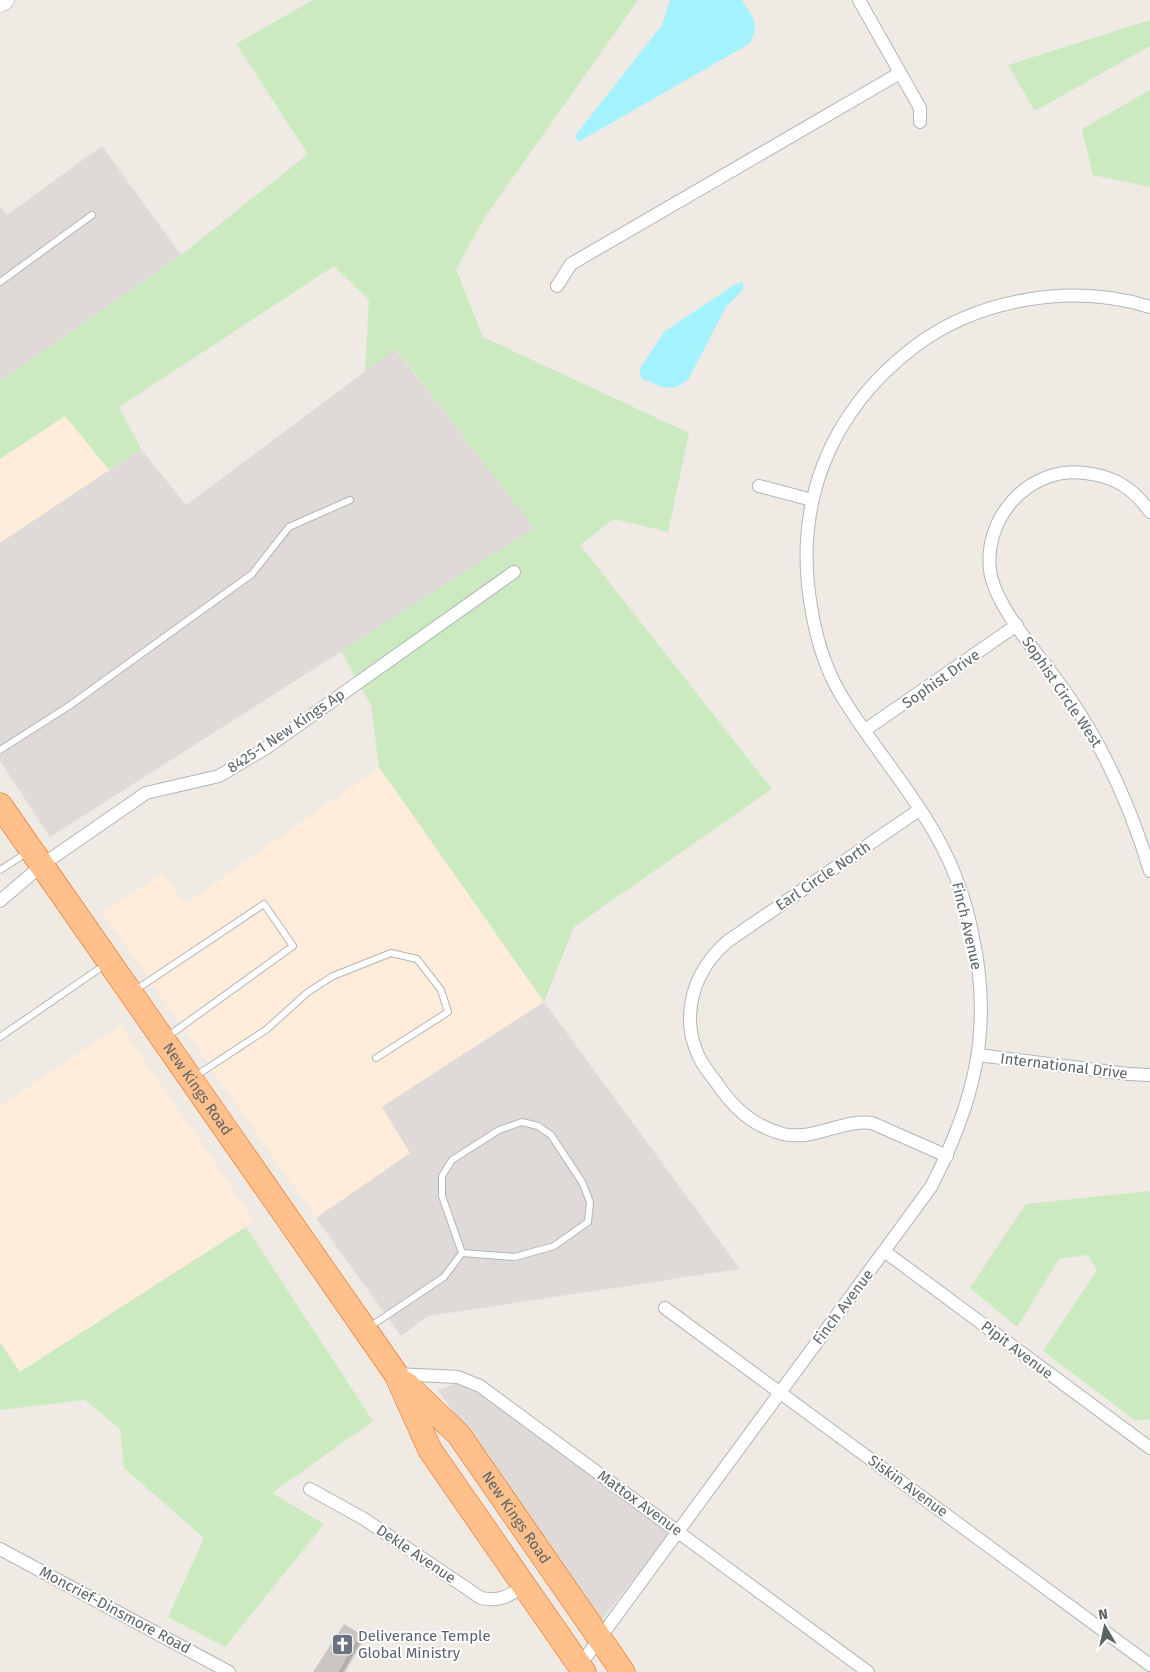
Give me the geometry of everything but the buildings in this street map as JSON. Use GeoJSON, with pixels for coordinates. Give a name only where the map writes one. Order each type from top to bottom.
{"type":"FeatureCollection","features":[{"type":"Feature","properties":{"kind":"highway","name":"New Kings Road"},"geometry":{"type":"LineString","coordinates":[[0,805],[396,1374],[459,1435],[623,1672]]}},
{"type":"Feature","properties":{"kind":"highway","name":"New Kings Road"},"geometry":{"type":"LineString","coordinates":[[396,1374],[430,1450],[580,1670]]}},
{"type":"Feature","properties":{"kind":"street"},"geometry":{"type":"LineString","coordinates":[[0,3],[5,0]]}},
{"type":"Feature","properties":{"kind":"street"},"geometry":{"type":"LineString","coordinates":[[859,0],[920,108],[920,122]]}},
{"type":"Feature","properties":{"kind":"street"},"geometry":{"type":"LineString","coordinates":[[557,286],[571,264],[900,73]]}},
{"type":"Feature","properties":{"kind":"street","name":"Finch Avenue"},"geometry":{"type":"LineString","coordinates":[[580,1670],[599,1639],[931,1187],[962,1122],[978,1055],[981,998],[979,973],[969,920],[955,873],[938,839],[840,694],[826,663],[815,631],[806,566],[808,519],[816,481],[829,450],[856,404],[897,361],[947,326],[1000,306],[1041,298],[1092,297],[1150,307]]}},
{"type":"Feature","properties":{"kind":"street","name":"Sophist Circle West"},"geometry":{"type":"LineString","coordinates":[[1150,512],[1142,500],[1122,483],[1106,475],[1078,472],[1060,473],[1040,480],[1023,490],[1010,502],[999,519],[990,557],[992,577],[997,592],[1017,626],[1068,695],[1095,737],[1115,775],[1136,824],[1150,871]]}},
{"type":"Feature","properties":{"kind":"street"},"geometry":{"type":"LineString","coordinates":[[758,486],[812,500]]}},
{"type":"Feature","properties":{"kind":"street","name":"8425-1 New Kings Ap"},"geometry":{"type":"LineString","coordinates":[[0,901],[37,857],[146,793],[213,778],[229,771],[266,748],[514,572]]}},
{"type":"Feature","properties":{"kind":"street","name":"Sophist Drive"},"geometry":{"type":"LineString","coordinates":[[865,730],[1017,626]]}},
{"type":"Feature","properties":{"kind":"street","name":"Earl Circle North"},"geometry":{"type":"LineString","coordinates":[[919,810],[728,941],[714,953],[703,968],[693,989],[691,1034],[699,1057],[725,1096],[742,1114],[762,1127],[785,1134],[808,1135],[860,1121],[872,1122],[947,1156]]}},
{"type":"Feature","properties":{"kind":"street","name":"International Drive"},"geometry":{"type":"LineString","coordinates":[[978,1055],[1128,1074],[1150,1075]]}},
{"type":"Feature","properties":{"kind":"street","name":"Pipit Avenue"},"geometry":{"type":"LineString","coordinates":[[884,1251],[1150,1448]]}},
{"type":"Feature","properties":{"kind":"street","name":"Siskin Avenue"},"geometry":{"type":"LineString","coordinates":[[665,1308],[1150,1664]]}},
{"type":"Feature","properties":{"kind":"street","name":"Mattox Avenue"},"geometry":{"type":"LineString","coordinates":[[396,1374],[458,1377],[480,1386],[868,1672]]}},
{"type":"Feature","properties":{"kind":"street","name":"Dekle Avenue"},"geometry":{"type":"LineString","coordinates":[[310,1489],[364,1519],[481,1598],[494,1601],[506,1597],[524,1586]]}},
{"type":"Feature","properties":{"kind":"street","name":"Moncrief-Dinsmore Road"},"geometry":{"type":"LineString","coordinates":[[0,1549],[229,1672]]}},
{"type":"Feature","properties":{"kind":"lane"},"geometry":{"type":"LineString","coordinates":[[0,282],[92,215]]}},
{"type":"Feature","properties":{"kind":"lane"},"geometry":{"type":"LineString","coordinates":[[0,750],[70,706],[252,574],[289,527],[350,500]]}},
{"type":"Feature","properties":{"kind":"lane"},"geometry":{"type":"LineString","coordinates":[[0,870],[37,857]]}},
{"type":"Feature","properties":{"kind":"lane"},"geometry":{"type":"LineString","coordinates":[[131,994],[264,904],[293,946],[164,1040]]}},
{"type":"Feature","properties":{"kind":"lane"},"geometry":{"type":"LineString","coordinates":[[191,1079],[267,1029],[308,992],[333,976],[391,953],[417,959],[441,990],[448,1012],[376,1058]]}},
{"type":"Feature","properties":{"kind":"lane"},"geometry":{"type":"LineString","coordinates":[[0,1037],[109,962]]}},
{"type":"Feature","properties":{"kind":"lane"},"geometry":{"type":"LineString","coordinates":[[522,1122],[538,1126],[551,1135],[582,1182],[590,1202],[588,1222],[554,1246],[515,1256],[462,1253],[442,1196],[442,1176],[452,1160],[499,1130],[522,1122]]}},
{"type":"Feature","properties":{"kind":"lane"},"geometry":{"type":"LineString","coordinates":[[365,1330],[444,1277],[462,1253]]}},
{"type":"Feature","properties":{"kind":"shaded area"},"geometry":{"type":"Polygon","coordinates":[[[102,146],[181,255],[0,382],[0,206],[7,215],[102,146]]]}},
{"type":"Feature","properties":{"kind":"shaded area"},"geometry":{"type":"Polygon","coordinates":[[[395,349],[535,528],[50,837],[0,761],[0,543],[141,449],[186,505],[395,349]]]}},
{"type":"Feature","properties":{"kind":"shaded area"},"geometry":{"type":"Polygon","coordinates":[[[65,415],[109,470],[0,543],[0,459],[65,415]]]}},
{"type":"Feature","properties":{"kind":"shaded area"},"geometry":{"type":"Polygon","coordinates":[[[379,767],[544,1002],[382,1106],[410,1153],[316,1218],[102,912],[163,873],[185,904],[379,767]]]}},
{"type":"Feature","properties":{"kind":"shaded area"},"geometry":{"type":"Polygon","coordinates":[[[544,1002],[740,1269],[428,1316],[401,1336],[316,1218],[410,1153],[382,1107],[544,1002]]]}},
{"type":"Feature","properties":{"kind":"shaded area"},"geometry":{"type":"Polygon","coordinates":[[[120,1025],[255,1221],[20,1372],[0,1342],[0,1106],[120,1025]]]}},
{"type":"Feature","properties":{"kind":"shaded area"},"geometry":{"type":"Polygon","coordinates":[[[457,1383],[482,1394],[670,1533],[600,1622],[438,1390],[457,1383]]]}},
{"type":"Feature","properties":{"kind":"green space"},"geometry":{"type":"Polygon","coordinates":[[[313,0],[638,0],[485,217],[456,269],[483,337],[689,433],[668,532],[614,519],[580,545],[772,789],[574,927],[544,1002],[379,767],[371,705],[341,651],[534,528],[396,349],[365,371],[369,300],[334,266],[119,407],[141,449],[109,470],[65,416],[0,459],[0,382],[181,255],[308,154],[236,44],[313,0]]]}},
{"type":"Feature","properties":{"kind":"green space"},"geometry":{"type":"Polygon","coordinates":[[[1150,20],[1150,46],[1035,111],[1008,65],[1150,20]]]}},
{"type":"Feature","properties":{"kind":"green space"},"geometry":{"type":"Polygon","coordinates":[[[1150,90],[1150,187],[1093,175],[1082,129],[1150,90]]]}},
{"type":"Feature","properties":{"kind":"green space"},"geometry":{"type":"Polygon","coordinates":[[[1150,1191],[1150,1419],[1136,1421],[1043,1351],[1097,1270],[1088,1255],[1059,1259],[1017,1327],[970,1288],[1026,1204],[1150,1191]]]}},
{"type":"Feature","properties":{"kind":"green space"},"geometry":{"type":"Polygon","coordinates":[[[246,1227],[373,1421],[272,1493],[324,1524],[225,1647],[168,1617],[204,1538],[124,1468],[120,1429],[85,1400],[0,1410],[0,1342],[20,1372],[246,1227]]]}},
{"type":"Feature","properties":{"kind":"water"},"geometry":{"type":"Polygon","coordinates":[[[670,0],[742,0],[754,21],[755,31],[753,37],[749,44],[578,142],[575,136],[662,25],[670,0]]]}},
{"type":"Feature","properties":{"kind":"water"},"geometry":{"type":"Polygon","coordinates":[[[743,282],[743,290],[726,307],[688,380],[676,387],[670,388],[642,379],[639,370],[665,331],[734,285],[743,282]]]}},
{"type":"Feature","properties":{"kind":"place","name":"Deliverance Temple Global Ministry"},"geometry":{"type":"Point","coordinates":[342,1645]}}]}
